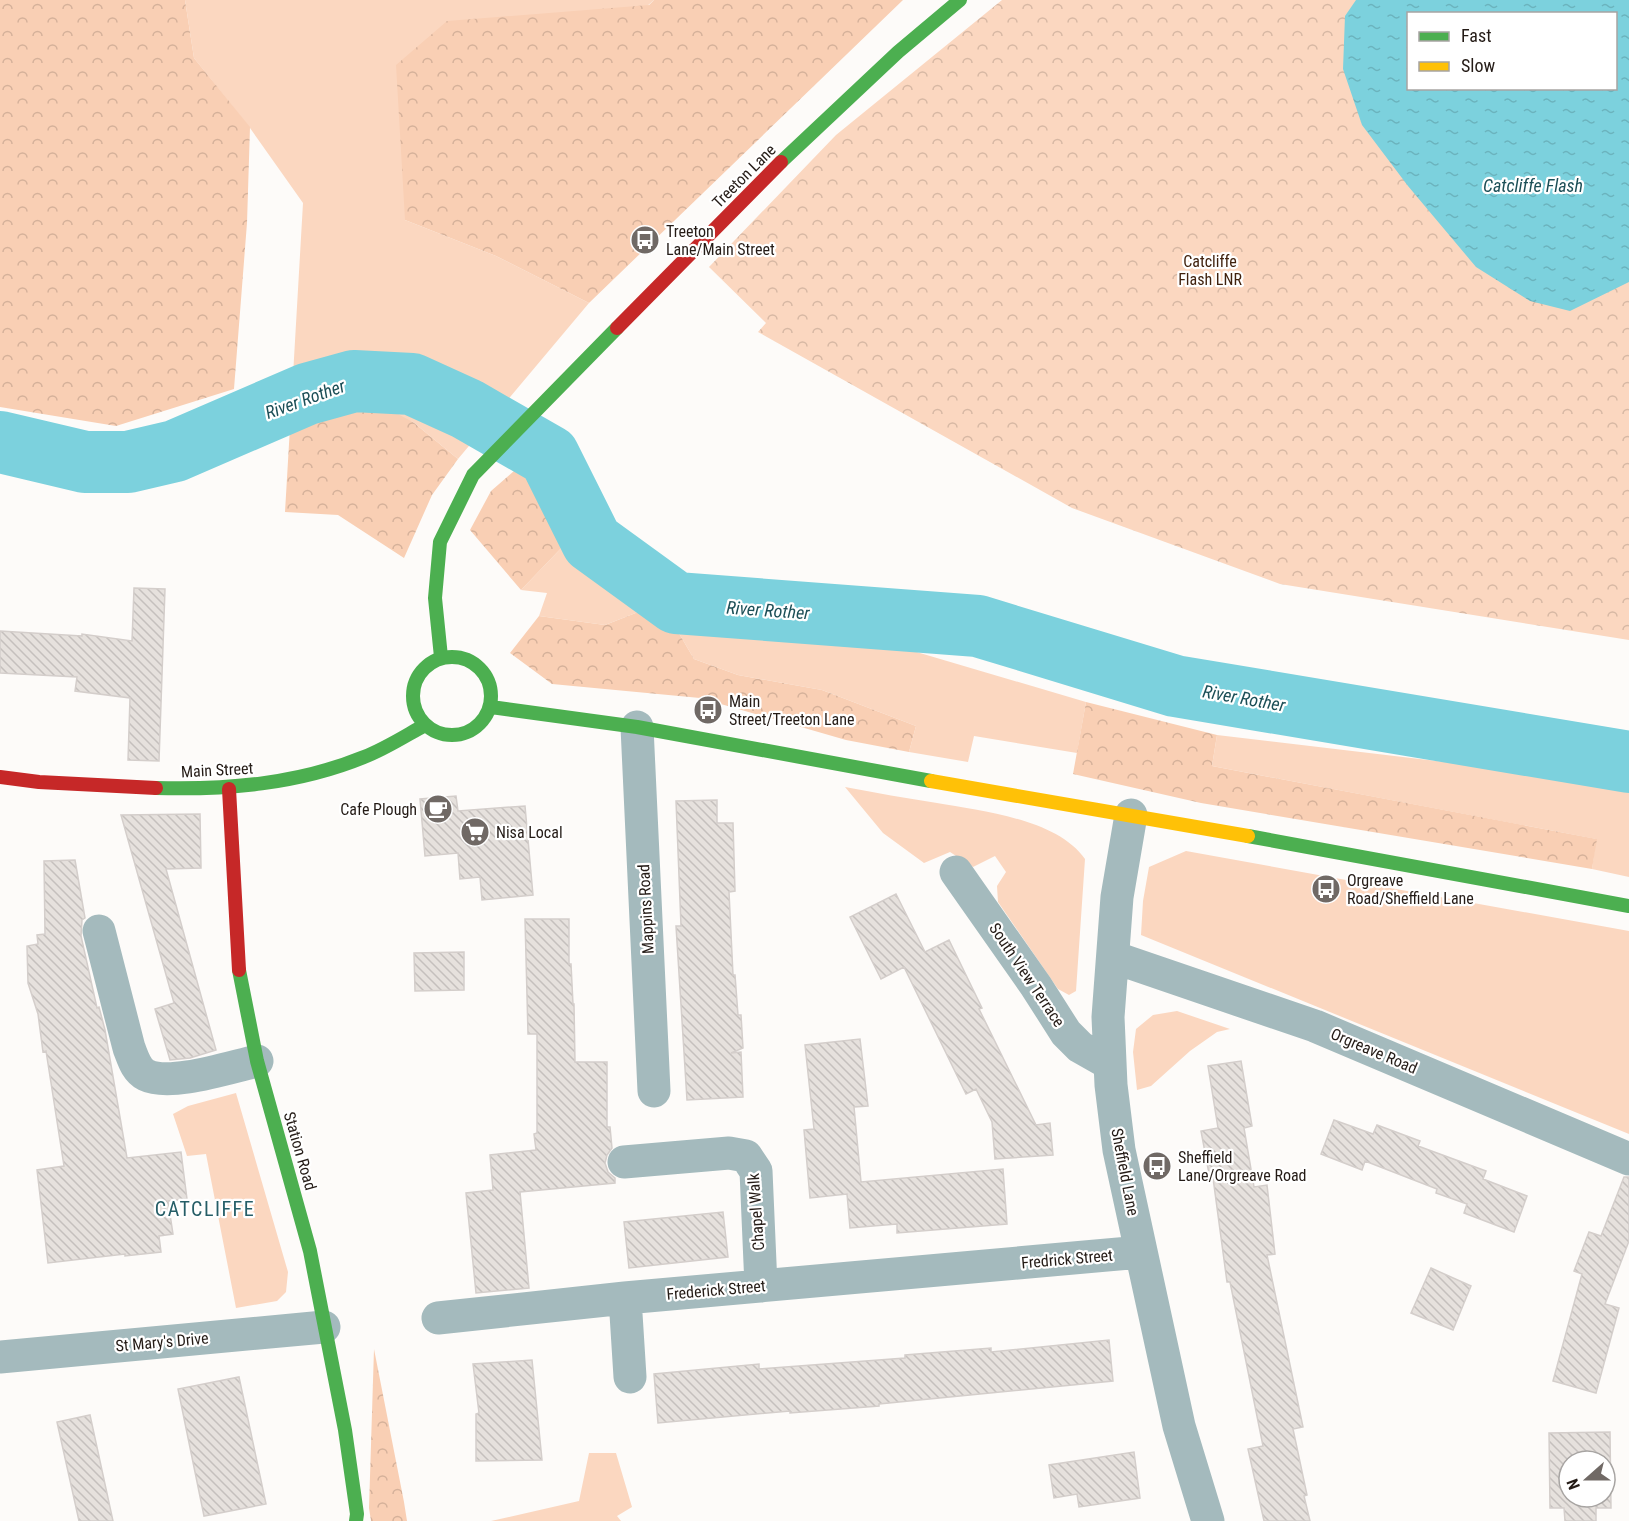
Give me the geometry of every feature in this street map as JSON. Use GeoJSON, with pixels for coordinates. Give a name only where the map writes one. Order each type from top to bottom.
{"type":"FeatureCollection","features":[{"type":"Feature","properties":{"kind":"main road","name":"Treeton Lane"},"geometry":{"type":"LineString","coordinates":[[441,657],[435,598],[441,542],[473,475],[766,176],[898,52],[960,0]]}},
{"type":"Feature","properties":{"kind":"main road"},"geometry":{"type":"LineString","coordinates":[[453,656],[475,663],[483,671],[490,688],[491,707],[484,719],[475,729],[463,734],[449,735],[436,732],[417,716],[412,692],[415,680],[431,662],[441,657],[453,656]]}},
{"type":"Feature","properties":{"kind":"main road"},"geometry":{"type":"LineString","coordinates":[[491,707],[637,727],[853,768],[1131,815],[1629,906]]}},
{"type":"Feature","properties":{"kind":"main road","name":"Main Street"},"geometry":{"type":"LineString","coordinates":[[0,777],[155,788],[229,789],[291,780],[328,770],[365,757],[425,725]]}},
{"type":"Feature","properties":{"kind":"main road","name":"Station Road"},"geometry":{"type":"LineString","coordinates":[[229,789],[238,963],[256,1061],[281,1142],[310,1251],[345,1430],[356,1521]]}},
{"type":"Feature","properties":{"kind":"street","name":"Mappins Road"},"geometry":{"type":"LineString","coordinates":[[637,727],[654,1091]]}},
{"type":"Feature","properties":{"kind":"street","name":"Sheffield Lane"},"geometry":{"type":"LineString","coordinates":[[1131,815],[1117,897],[1108,1017],[1110,1064],[1119,1150],[1179,1425],[1208,1521]]}},
{"type":"Feature","properties":{"kind":"street","name":"South View Terrace"},"geometry":{"type":"LineString","coordinates":[[957,872],[1066,1033],[1080,1047],[1110,1064]]}},
{"type":"Feature","properties":{"kind":"street"},"geometry":{"type":"LineString","coordinates":[[99,932],[129,1048],[135,1064],[145,1075],[159,1080],[174,1080],[256,1061]]}},
{"type":"Feature","properties":{"kind":"street","name":"Orgreave Road"},"geometry":{"type":"LineString","coordinates":[[1113,957],[1315,1026],[1629,1159]]}},
{"type":"Feature","properties":{"kind":"street","name":"Chapel Walk"},"geometry":{"type":"LineString","coordinates":[[624,1162],[729,1153],[746,1156],[756,1171],[761,1286]]}},
{"type":"Feature","properties":{"kind":"street","name":"Fredrick Street"},"geometry":{"type":"LineString","coordinates":[[994,1265],[1141,1252]]}},
{"type":"Feature","properties":{"kind":"street","name":"Frederick Street"},"geometry":{"type":"LineString","coordinates":[[438,1318],[625,1298],[994,1265]]}},
{"type":"Feature","properties":{"kind":"street"},"geometry":{"type":"LineString","coordinates":[[625,1298],[630,1377]]}},
{"type":"Feature","properties":{"kind":"street","name":"St Mary's Drive"},"geometry":{"type":"LineString","coordinates":[[0,1357],[324,1327]]}},
{"type":"Feature","properties":{"kind":"green space"},"geometry":{"type":"Polygon","coordinates":[[[0,0],[185,0],[194,58],[250,127],[247,223],[234,389],[116,426],[0,407],[0,0]]]}},
{"type":"Feature","properties":{"kind":"green space"},"geometry":{"type":"Polygon","coordinates":[[[185,0],[654,0],[405,220],[496,256],[589,303],[458,459],[413,422],[332,395],[291,410],[303,203],[250,128],[194,58],[185,0]]]}},
{"type":"Feature","properties":{"kind":"green space"},"geometry":{"type":"Polygon","coordinates":[[[654,0],[903,0],[589,303],[496,256],[405,220],[396,65],[447,21],[649,5],[654,0]]]}},
{"type":"Feature","properties":{"kind":"green space","name":"Catcliffe Flash LNR"},"geometry":{"type":"Polygon","coordinates":[[[1002,0],[1629,0],[1629,640],[1280,584],[1072,508],[758,332],[766,323],[709,267],[836,135],[1002,0]]]}},
{"type":"Feature","properties":{"kind":"green space"},"geometry":{"type":"Polygon","coordinates":[[[332,395],[375,402],[413,422],[458,459],[432,495],[404,558],[338,515],[285,512],[291,410],[332,395]]]}},
{"type":"Feature","properties":{"kind":"green space"},"geometry":{"type":"Polygon","coordinates":[[[522,464],[568,541],[521,590],[470,530],[491,491],[522,464]]]}},
{"type":"Feature","properties":{"kind":"green space"},"geometry":{"type":"Polygon","coordinates":[[[568,541],[591,569],[651,607],[605,625],[539,616],[547,593],[521,590],[568,541]]]}},
{"type":"Feature","properties":{"kind":"green space"},"geometry":{"type":"Polygon","coordinates":[[[651,607],[670,618],[694,659],[738,675],[822,690],[916,726],[909,752],[846,740],[700,698],[552,684],[510,653],[539,616],[605,625],[651,607]]]}},
{"type":"Feature","properties":{"kind":"green space"},"geometry":{"type":"Polygon","coordinates":[[[670,618],[903,648],[1086,702],[1077,753],[974,736],[968,762],[909,752],[916,726],[822,690],[738,675],[694,659],[670,618]]]}},
{"type":"Feature","properties":{"kind":"green space"},"geometry":{"type":"Polygon","coordinates":[[[1086,702],[1217,735],[1212,766],[1597,839],[1592,869],[1201,803],[1073,774],[1086,702]]]}},
{"type":"Feature","properties":{"kind":"green space"},"geometry":{"type":"Polygon","coordinates":[[[1217,735],[1521,771],[1629,789],[1629,877],[1592,869],[1596,839],[1212,766],[1217,735]]]}},
{"type":"Feature","properties":{"kind":"green space"},"geometry":{"type":"Polygon","coordinates":[[[845,787],[1017,819],[1056,834],[1072,845],[1085,859],[1076,991],[1069,995],[1058,989],[998,902],[997,886],[1006,872],[995,856],[973,867],[950,852],[924,863],[883,833],[845,787]]]}},
{"type":"Feature","properties":{"kind":"green space"},"geometry":{"type":"Polygon","coordinates":[[[1186,851],[1629,931],[1629,1134],[1141,935],[1143,901],[1149,867],[1186,851]]]}},
{"type":"Feature","properties":{"kind":"green space"},"geometry":{"type":"Polygon","coordinates":[[[1177,1011],[1230,1029],[1217,1032],[1190,1051],[1151,1086],[1137,1090],[1133,1052],[1136,1029],[1153,1015],[1177,1011]]]}},
{"type":"Feature","properties":{"kind":"green space"},"geometry":{"type":"Polygon","coordinates":[[[236,1093],[288,1272],[286,1292],[277,1301],[236,1308],[206,1154],[187,1156],[173,1114],[188,1106],[236,1093]]]}},
{"type":"Feature","properties":{"kind":"green space"},"geometry":{"type":"Polygon","coordinates":[[[374,1349],[407,1521],[371,1521],[369,1508],[374,1349]]]}},
{"type":"Feature","properties":{"kind":"green space"},"geometry":{"type":"Polygon","coordinates":[[[589,1453],[616,1453],[632,1507],[617,1516],[621,1521],[491,1521],[579,1501],[589,1453]]]}},
{"type":"Feature","properties":{"kind":"water","name":"Catcliffe Flash"},"geometry":{"type":"Polygon","coordinates":[[[1356,0],[1629,0],[1629,282],[1570,311],[1530,301],[1476,267],[1408,186],[1362,125],[1343,69],[1345,16],[1356,0]]]}},
{"type":"Feature","properties":{"kind":"building"},"geometry":{"type":"Polygon","coordinates":[[[134,588],[165,589],[159,761],[128,760],[130,698],[75,691],[77,677],[0,673],[0,631],[82,636],[82,634],[132,641],[134,588]]]}},
{"type":"Feature","properties":{"kind":"building","name":"Nisa Local"},"geometry":{"type":"Polygon","coordinates":[[[456,796],[458,811],[525,806],[533,895],[482,900],[480,877],[460,879],[458,853],[425,856],[420,799],[456,796]]]}},
{"type":"Feature","properties":{"kind":"building"},"geometry":{"type":"Polygon","coordinates":[[[717,800],[717,823],[733,823],[735,891],[729,892],[733,975],[735,975],[738,1015],[741,1015],[743,1048],[731,1053],[741,1052],[743,1097],[687,1100],[676,926],[681,926],[676,801],[717,800]]]}},
{"type":"Feature","properties":{"kind":"building"},"geometry":{"type":"Polygon","coordinates":[[[200,814],[201,868],[166,869],[216,1050],[190,1058],[170,1060],[155,1009],[174,1003],[121,815],[200,814]]]}},
{"type":"Feature","properties":{"kind":"building"},"geometry":{"type":"Polygon","coordinates":[[[75,860],[85,918],[82,920],[81,936],[97,1008],[99,1007],[105,1030],[127,1158],[181,1152],[187,1199],[168,1201],[173,1234],[159,1236],[161,1252],[48,1263],[37,1170],[64,1166],[46,1051],[43,1052],[38,1014],[28,983],[27,946],[38,944],[37,935],[45,934],[44,861],[75,860]]]}},
{"type":"Feature","properties":{"kind":"building"},"geometry":{"type":"Polygon","coordinates":[[[896,894],[925,952],[949,940],[982,1008],[979,1009],[1036,1125],[1050,1123],[1053,1155],[995,1159],[992,1122],[976,1089],[966,1094],[904,967],[881,979],[850,917],[896,894]]]}},
{"type":"Feature","properties":{"kind":"building"},"geometry":{"type":"Polygon","coordinates":[[[525,919],[569,919],[569,964],[571,964],[574,1004],[575,1062],[607,1062],[607,1127],[610,1127],[612,1148],[605,1163],[608,1172],[615,1178],[615,1183],[520,1192],[529,1288],[476,1293],[466,1193],[493,1190],[490,1155],[536,1150],[534,1134],[537,1133],[537,1034],[528,1034],[525,919]]]}},
{"type":"Feature","properties":{"kind":"building"},"geometry":{"type":"Polygon","coordinates":[[[464,952],[464,990],[415,991],[414,953],[464,952]]]}},
{"type":"Feature","properties":{"kind":"building"},"geometry":{"type":"Polygon","coordinates":[[[860,1039],[868,1106],[854,1107],[861,1182],[1003,1169],[1007,1224],[897,1233],[897,1224],[850,1228],[847,1194],[810,1198],[804,1130],[814,1129],[805,1045],[860,1039]]]}},
{"type":"Feature","properties":{"kind":"building"},"geometry":{"type":"Polygon","coordinates":[[[1241,1061],[1252,1126],[1244,1128],[1254,1187],[1267,1185],[1275,1254],[1267,1255],[1303,1427],[1293,1429],[1310,1521],[1264,1521],[1248,1449],[1263,1446],[1230,1282],[1227,1282],[1213,1178],[1210,1179],[1201,1131],[1218,1128],[1208,1066],[1241,1061]]]}},
{"type":"Feature","properties":{"kind":"building"},"geometry":{"type":"Polygon","coordinates":[[[1334,1120],[1373,1134],[1377,1125],[1420,1141],[1418,1146],[1486,1171],[1483,1179],[1527,1196],[1514,1232],[1464,1213],[1467,1204],[1436,1193],[1437,1189],[1365,1161],[1362,1170],[1321,1154],[1334,1120]]]}},
{"type":"Feature","properties":{"kind":"building"},"geometry":{"type":"Polygon","coordinates":[[[1624,1177],[1629,1177],[1629,1241],[1605,1304],[1619,1308],[1596,1393],[1553,1381],[1582,1274],[1574,1271],[1589,1232],[1601,1236],[1624,1177]]]}},
{"type":"Feature","properties":{"kind":"building"},"geometry":{"type":"Polygon","coordinates":[[[723,1212],[728,1257],[629,1268],[624,1222],[723,1212]]]}},
{"type":"Feature","properties":{"kind":"building"},"geometry":{"type":"Polygon","coordinates":[[[1431,1268],[1471,1286],[1453,1330],[1411,1313],[1431,1268]]]}},
{"type":"Feature","properties":{"kind":"building"},"geometry":{"type":"Polygon","coordinates":[[[1109,1340],[1113,1381],[879,1404],[879,1406],[790,1413],[790,1411],[658,1423],[654,1374],[759,1364],[759,1369],[905,1358],[905,1355],[991,1348],[991,1352],[1109,1340]]]}},
{"type":"Feature","properties":{"kind":"building"},"geometry":{"type":"Polygon","coordinates":[[[532,1360],[542,1460],[476,1461],[476,1414],[479,1413],[473,1364],[532,1360]]]}},
{"type":"Feature","properties":{"kind":"building"},"geometry":{"type":"Polygon","coordinates":[[[239,1377],[266,1504],[204,1516],[178,1389],[239,1377]]]}},
{"type":"Feature","properties":{"kind":"building"},"geometry":{"type":"Polygon","coordinates":[[[90,1415],[113,1521],[79,1521],[57,1422],[90,1415]]]}},
{"type":"Feature","properties":{"kind":"building"},"geometry":{"type":"Polygon","coordinates":[[[1610,1432],[1610,1449],[1557,1449],[1557,1508],[1550,1508],[1549,1433],[1610,1432]]]}},
{"type":"Feature","properties":{"kind":"building"},"geometry":{"type":"Polygon","coordinates":[[[1134,1452],[1140,1498],[1079,1507],[1077,1494],[1054,1498],[1049,1465],[1134,1452]]]}},
{"type":"Feature","properties":{"kind":"building"},"geometry":{"type":"Polygon","coordinates":[[[1564,1509],[1596,1509],[1596,1521],[1565,1521],[1564,1509]]]}},
{"type":"Feature","properties":{"kind":"waterway","name":"River Rother"},"geometry":{"type":"LineString","coordinates":[[0,442],[85,462],[128,462],[175,451],[307,394],[354,381],[412,384],[467,409],[549,456],[592,542],[676,603],[978,626],[1175,686],[1629,762]]}},
{"type":"Feature","properties":{"kind":"traffic: fast"},"geometry":{"type":"LineString","coordinates":[[781,162],[898,52],[960,0]]}},
{"type":"Feature","properties":{"kind":"traffic: fast"},"geometry":{"type":"LineString","coordinates":[[441,657],[435,598],[440,542],[473,475],[617,328]]}},
{"type":"Feature","properties":{"kind":"traffic: fast"},"geometry":{"type":"LineString","coordinates":[[444,657],[460,657],[474,663],[485,674],[491,688],[491,696],[491,704],[485,718],[474,729],[460,735],[444,735],[430,729],[419,718],[413,704],[413,688],[419,674],[430,663],[444,657]]}},
{"type":"Feature","properties":{"kind":"traffic: fast"},"geometry":{"type":"LineString","coordinates":[[491,707],[637,727],[931,781]]}},
{"type":"Feature","properties":{"kind":"traffic: fast"},"geometry":{"type":"LineString","coordinates":[[156,788],[236,786],[314,774],[372,754],[425,725]]}},
{"type":"Feature","properties":{"kind":"traffic: fast"},"geometry":{"type":"LineString","coordinates":[[1248,836],[1629,906]]}},
{"type":"Feature","properties":{"kind":"traffic: fast"},"geometry":{"type":"LineString","coordinates":[[239,970],[257,1061],[310,1251],[345,1430],[357,1514],[356,1521]]}},
{"type":"Feature","properties":{"kind":"traffic: slow"},"geometry":{"type":"LineString","coordinates":[[931,781],[1248,836]]}},
{"type":"Feature","properties":{"kind":"traffic: jam"},"geometry":{"type":"LineString","coordinates":[[617,328],[781,162]]}},
{"type":"Feature","properties":{"kind":"traffic: jam"},"geometry":{"type":"LineString","coordinates":[[0,777],[39,782],[156,788]]}},
{"type":"Feature","properties":{"kind":"traffic: jam"},"geometry":{"type":"LineString","coordinates":[[229,789],[239,970]]}},
{"type":"Feature","properties":{"kind":"place","name":"Treeton Lane/Main Street"},"geometry":{"type":"Point","coordinates":[645,240]}},
{"type":"Feature","properties":{"kind":"place","name":"Main Street/Treeton Lane"},"geometry":{"type":"Point","coordinates":[708,710]}},
{"type":"Feature","properties":{"kind":"place","name":"Cafe Plough"},"geometry":{"type":"Point","coordinates":[438,809]}},
{"type":"Feature","properties":{"kind":"place","name":"Nisa Local"},"geometry":{"type":"Point","coordinates":[475,832]}},
{"type":"Feature","properties":{"kind":"place","name":"Orgreave Road/Sheffield Lane"},"geometry":{"type":"Point","coordinates":[1326,889]}},
{"type":"Feature","properties":{"kind":"place","name":"Sheffield Lane/Orgreave Road"},"geometry":{"type":"Point","coordinates":[1157,1166]}},
{"type":"Feature","properties":{"kind":"district","name":"CATCLIFFE"},"geometry":{"type":"Point","coordinates":[205,1209]}}]}
